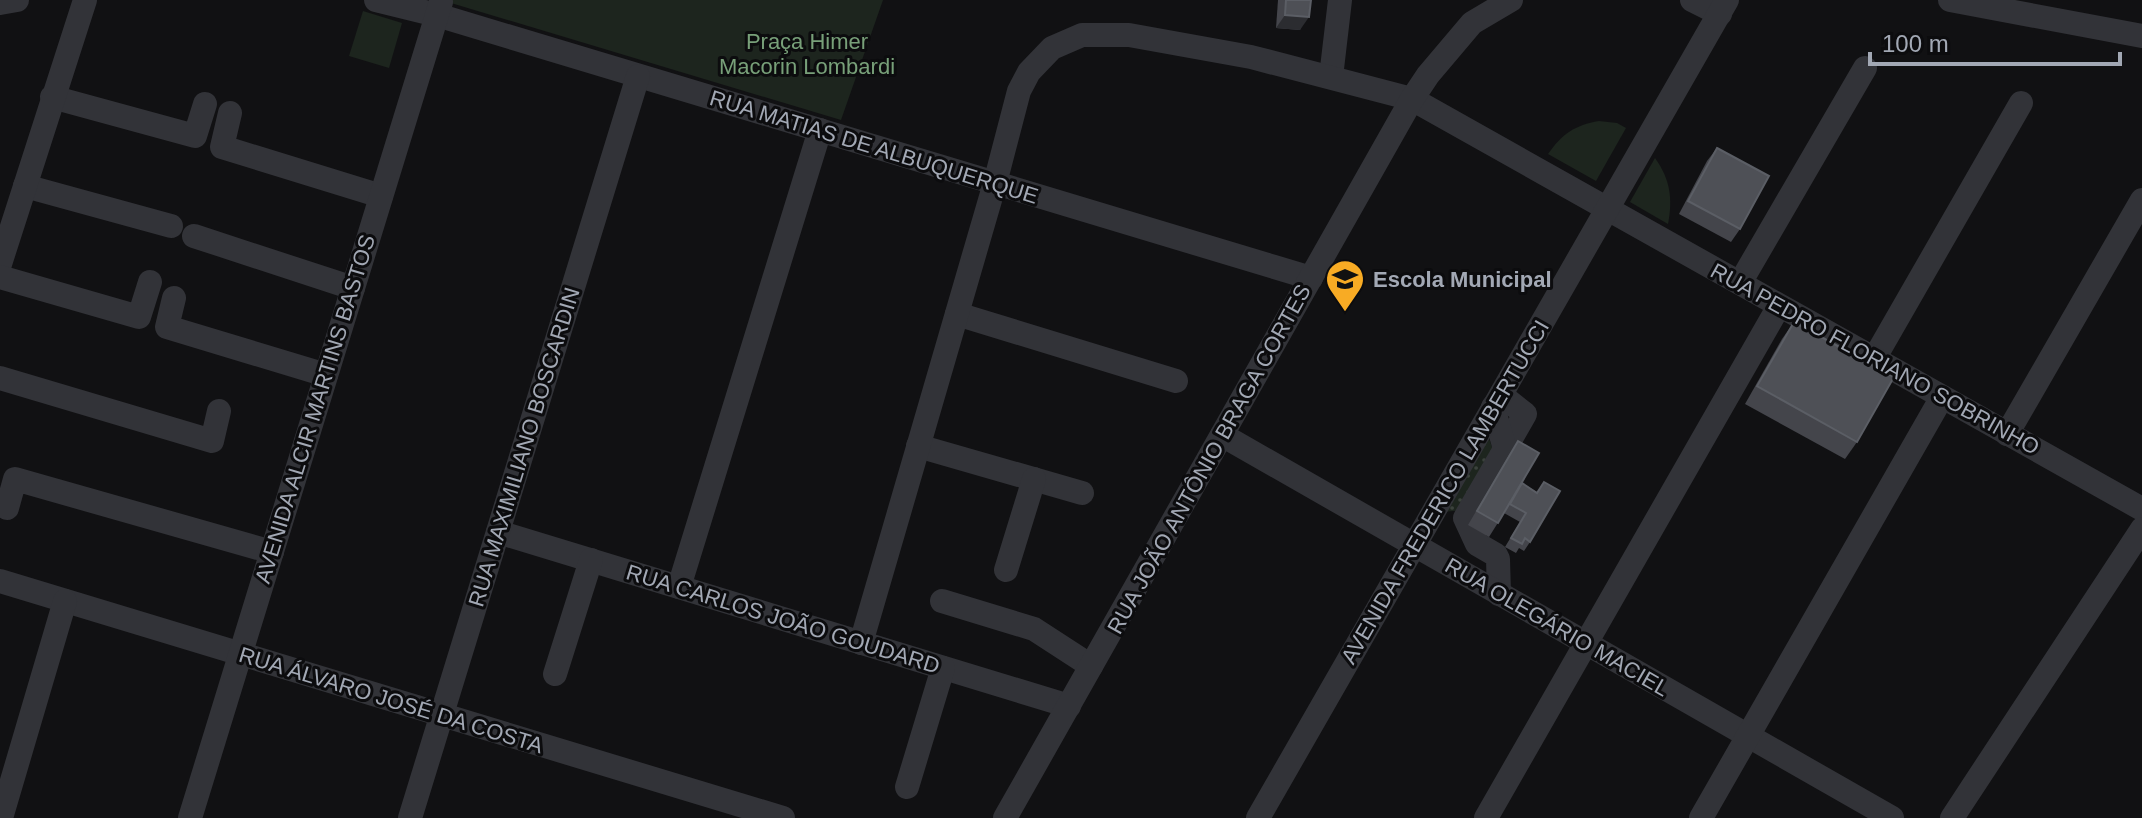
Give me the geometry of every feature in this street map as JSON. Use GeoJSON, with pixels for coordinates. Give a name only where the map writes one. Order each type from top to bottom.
{"type":"FeatureCollection","features":[{"type":"Feature","properties":{"kind":"street"},"geometry":{"type":"LineString","coordinates":[[0,3],[17,0]]}},
{"type":"Feature","properties":{"kind":"street"},"geometry":{"type":"LineString","coordinates":[[0,264],[85,0]]}},
{"type":"Feature","properties":{"kind":"street","name":"RUA MATIAS DE ALBUQUERQUE"},"geometry":{"type":"LineString","coordinates":[[376,0],[439,8],[638,76],[1311,278]]}},
{"type":"Feature","properties":{"kind":"street"},"geometry":{"type":"LineString","coordinates":[[1331,77],[1340,0]]}},
{"type":"Feature","properties":{"kind":"street","name":"RUA JOÃO ANTÔNIO BRAGA CORTES"},"geometry":{"type":"LineString","coordinates":[[1005,818],[1412,99],[1473,11],[1511,0]]}},
{"type":"Feature","properties":{"kind":"street"},"geometry":{"type":"LineString","coordinates":[[1692,0],[1723,7]]}},
{"type":"Feature","properties":{"kind":"street"},"geometry":{"type":"LineString","coordinates":[[1950,0],[2142,36]]}},
{"type":"Feature","properties":{"kind":"street","name":"AVENIDA FREDERICO LAMBERTUCCI"},"geometry":{"type":"LineString","coordinates":[[1258,818],[1723,7]]}},
{"type":"Feature","properties":{"kind":"street","name":"AVENIDA ALCIR MARTINS BASTOS"},"geometry":{"type":"LineString","coordinates":[[190,818],[439,8]]}},
{"type":"Feature","properties":{"kind":"street","name":"RUA PEDRO FLORIANO SOBRINHO"},"geometry":{"type":"LineString","coordinates":[[861,643],[995,183],[1013,109],[1029,72],[1052,48],[1082,35],[1129,35],[1251,57],[1412,99],[2142,509]]}},
{"type":"Feature","properties":{"kind":"street"},"geometry":{"type":"LineString","coordinates":[[1740,283],[1865,68]]}},
{"type":"Feature","properties":{"kind":"street","name":"RUA MAXIMILIANO BOSCARDIN"},"geometry":{"type":"LineString","coordinates":[[410,818],[638,76]]}},
{"type":"Feature","properties":{"kind":"street"},"geometry":{"type":"LineString","coordinates":[[52,97],[195,136],[205,104]]}},
{"type":"Feature","properties":{"kind":"street"},"geometry":{"type":"LineString","coordinates":[[1874,359],[2021,103]]}},
{"type":"Feature","properties":{"kind":"street"},"geometry":{"type":"LineString","coordinates":[[230,113],[222,147],[381,196]]}},
{"type":"Feature","properties":{"kind":"street"},"geometry":{"type":"LineString","coordinates":[[679,587],[820,130]]}},
{"type":"Feature","properties":{"kind":"street"},"geometry":{"type":"LineString","coordinates":[[25,186],[171,226]]}},
{"type":"Feature","properties":{"kind":"street"},"geometry":{"type":"LineString","coordinates":[[2007,434],[2142,200]]}},
{"type":"Feature","properties":{"kind":"street"},"geometry":{"type":"LineString","coordinates":[[194,236],[353,288]]}},
{"type":"Feature","properties":{"kind":"street"},"geometry":{"type":"LineString","coordinates":[[0,277],[139,317],[150,282]]}},
{"type":"Feature","properties":{"kind":"street"},"geometry":{"type":"LineString","coordinates":[[174,298],[167,327],[326,375]]}},
{"type":"Feature","properties":{"kind":"street"},"geometry":{"type":"LineString","coordinates":[[1486,818],[1779,306]]}},
{"type":"Feature","properties":{"kind":"street"},"geometry":{"type":"LineString","coordinates":[[957,314],[1176,381]]}},
{"type":"Feature","properties":{"kind":"street"},"geometry":{"type":"LineString","coordinates":[[0,378],[212,441],[219,411]]}},
{"type":"Feature","properties":{"kind":"street"},"geometry":{"type":"LineString","coordinates":[[1701,818],[1942,397]]}},
{"type":"Feature","properties":{"kind":"street"},"geometry":{"type":"LineString","coordinates":[[1465,518],[1505,449],[1497,401]]}},
{"type":"Feature","properties":{"kind":"street","name":"RUA OLEGÁRIO MACIEL"},"geometry":{"type":"LineString","coordinates":[[1222,435],[1892,818]]}},
{"type":"Feature","properties":{"kind":"street"},"geometry":{"type":"LineString","coordinates":[[918,446],[1082,493]]}},
{"type":"Feature","properties":{"kind":"street"},"geometry":{"type":"LineString","coordinates":[[7,508],[15,479],[272,552]]}},
{"type":"Feature","properties":{"kind":"street"},"geometry":{"type":"LineString","coordinates":[[1006,570],[1034,479]]}},
{"type":"Feature","properties":{"kind":"street"},"geometry":{"type":"LineString","coordinates":[[1428,522],[1465,518]]}},
{"type":"Feature","properties":{"kind":"street"},"geometry":{"type":"LineString","coordinates":[[1465,518],[1477,544],[1498,559],[1499,594]]}},
{"type":"Feature","properties":{"kind":"street"},"geometry":{"type":"LineString","coordinates":[[1952,818],[2142,529]]}},
{"type":"Feature","properties":{"kind":"street","name":"RUA CARLOS JOÃO GOUDARD"},"geometry":{"type":"LineString","coordinates":[[498,532],[1069,706]]}},
{"type":"Feature","properties":{"kind":"street"},"geometry":{"type":"LineString","coordinates":[[1449,565],[1477,544]]}},
{"type":"Feature","properties":{"kind":"street"},"geometry":{"type":"LineString","coordinates":[[555,674],[591,560]]}},
{"type":"Feature","properties":{"kind":"street","name":"RUA ÁLVARO JOSÉ DA COSTA"},"geometry":{"type":"LineString","coordinates":[[0,581],[783,818]]}},
{"type":"Feature","properties":{"kind":"street"},"geometry":{"type":"LineString","coordinates":[[1,818],[65,601]]}},
{"type":"Feature","properties":{"kind":"street"},"geometry":{"type":"LineString","coordinates":[[942,601],[1034,629],[1091,666]]}},
{"type":"Feature","properties":{"kind":"street"},"geometry":{"type":"LineString","coordinates":[[907,787],[943,668]]}},
{"type":"Feature","properties":{"kind":"green space","name":"Praça Himer Macorin Lombardi"},"geometry":{"type":"Polygon","coordinates":[[[452,0],[883,0],[841,120],[451,3],[452,0]]]}},
{"type":"Feature","properties":{"kind":"green space"},"geometry":{"type":"Polygon","coordinates":[[[363,11],[402,23],[389,68],[349,56],[363,11]]]}},
{"type":"Feature","properties":{"kind":"green space"},"geometry":{"type":"Polygon","coordinates":[[[1599,121],[1617,123],[1626,128],[1596,181],[1548,154],[1570,132],[1599,121]]]}},
{"type":"Feature","properties":{"kind":"green space"},"geometry":{"type":"Polygon","coordinates":[[[1655,158],[1669,189],[1668,224],[1630,202],[1655,158]]]}},
{"type":"Feature","properties":{"kind":"green space"},"geometry":{"type":"Polygon","coordinates":[[[1485,427],[1496,459],[1465,510],[1441,512],[1485,427]]]}},
{"type":"Feature","properties":{"kind":"building"},"geometry":{"type":"Polygon","coordinates":[[[1286,0],[1311,0],[1309,17],[1285,15],[1286,0]]]}},
{"type":"Feature","properties":{"kind":"building"},"geometry":{"type":"Polygon","coordinates":[[[1717,148],[1769,176],[1740,229],[1688,201],[1717,148]]]}},
{"type":"Feature","properties":{"kind":"building"},"geometry":{"type":"Polygon","coordinates":[[[1794,322],[1894,377],[1857,442],[1757,386],[1794,322]]]}},
{"type":"Feature","properties":{"kind":"building"},"geometry":{"type":"Polygon","coordinates":[[[1518,441],[1539,453],[1498,523],[1477,511],[1518,441]]]}},
{"type":"Feature","properties":{"kind":"building"},"geometry":{"type":"Polygon","coordinates":[[[1544,482],[1560,491],[1530,542],[1525,538],[1522,544],[1511,538],[1526,513],[1510,504],[1522,483],[1537,493],[1544,482]]]}},
{"type":"Feature","properties":{"kind":"place","name":"Escola Municipal"},"geometry":{"type":"Point","coordinates":[1345,313]}}]}
